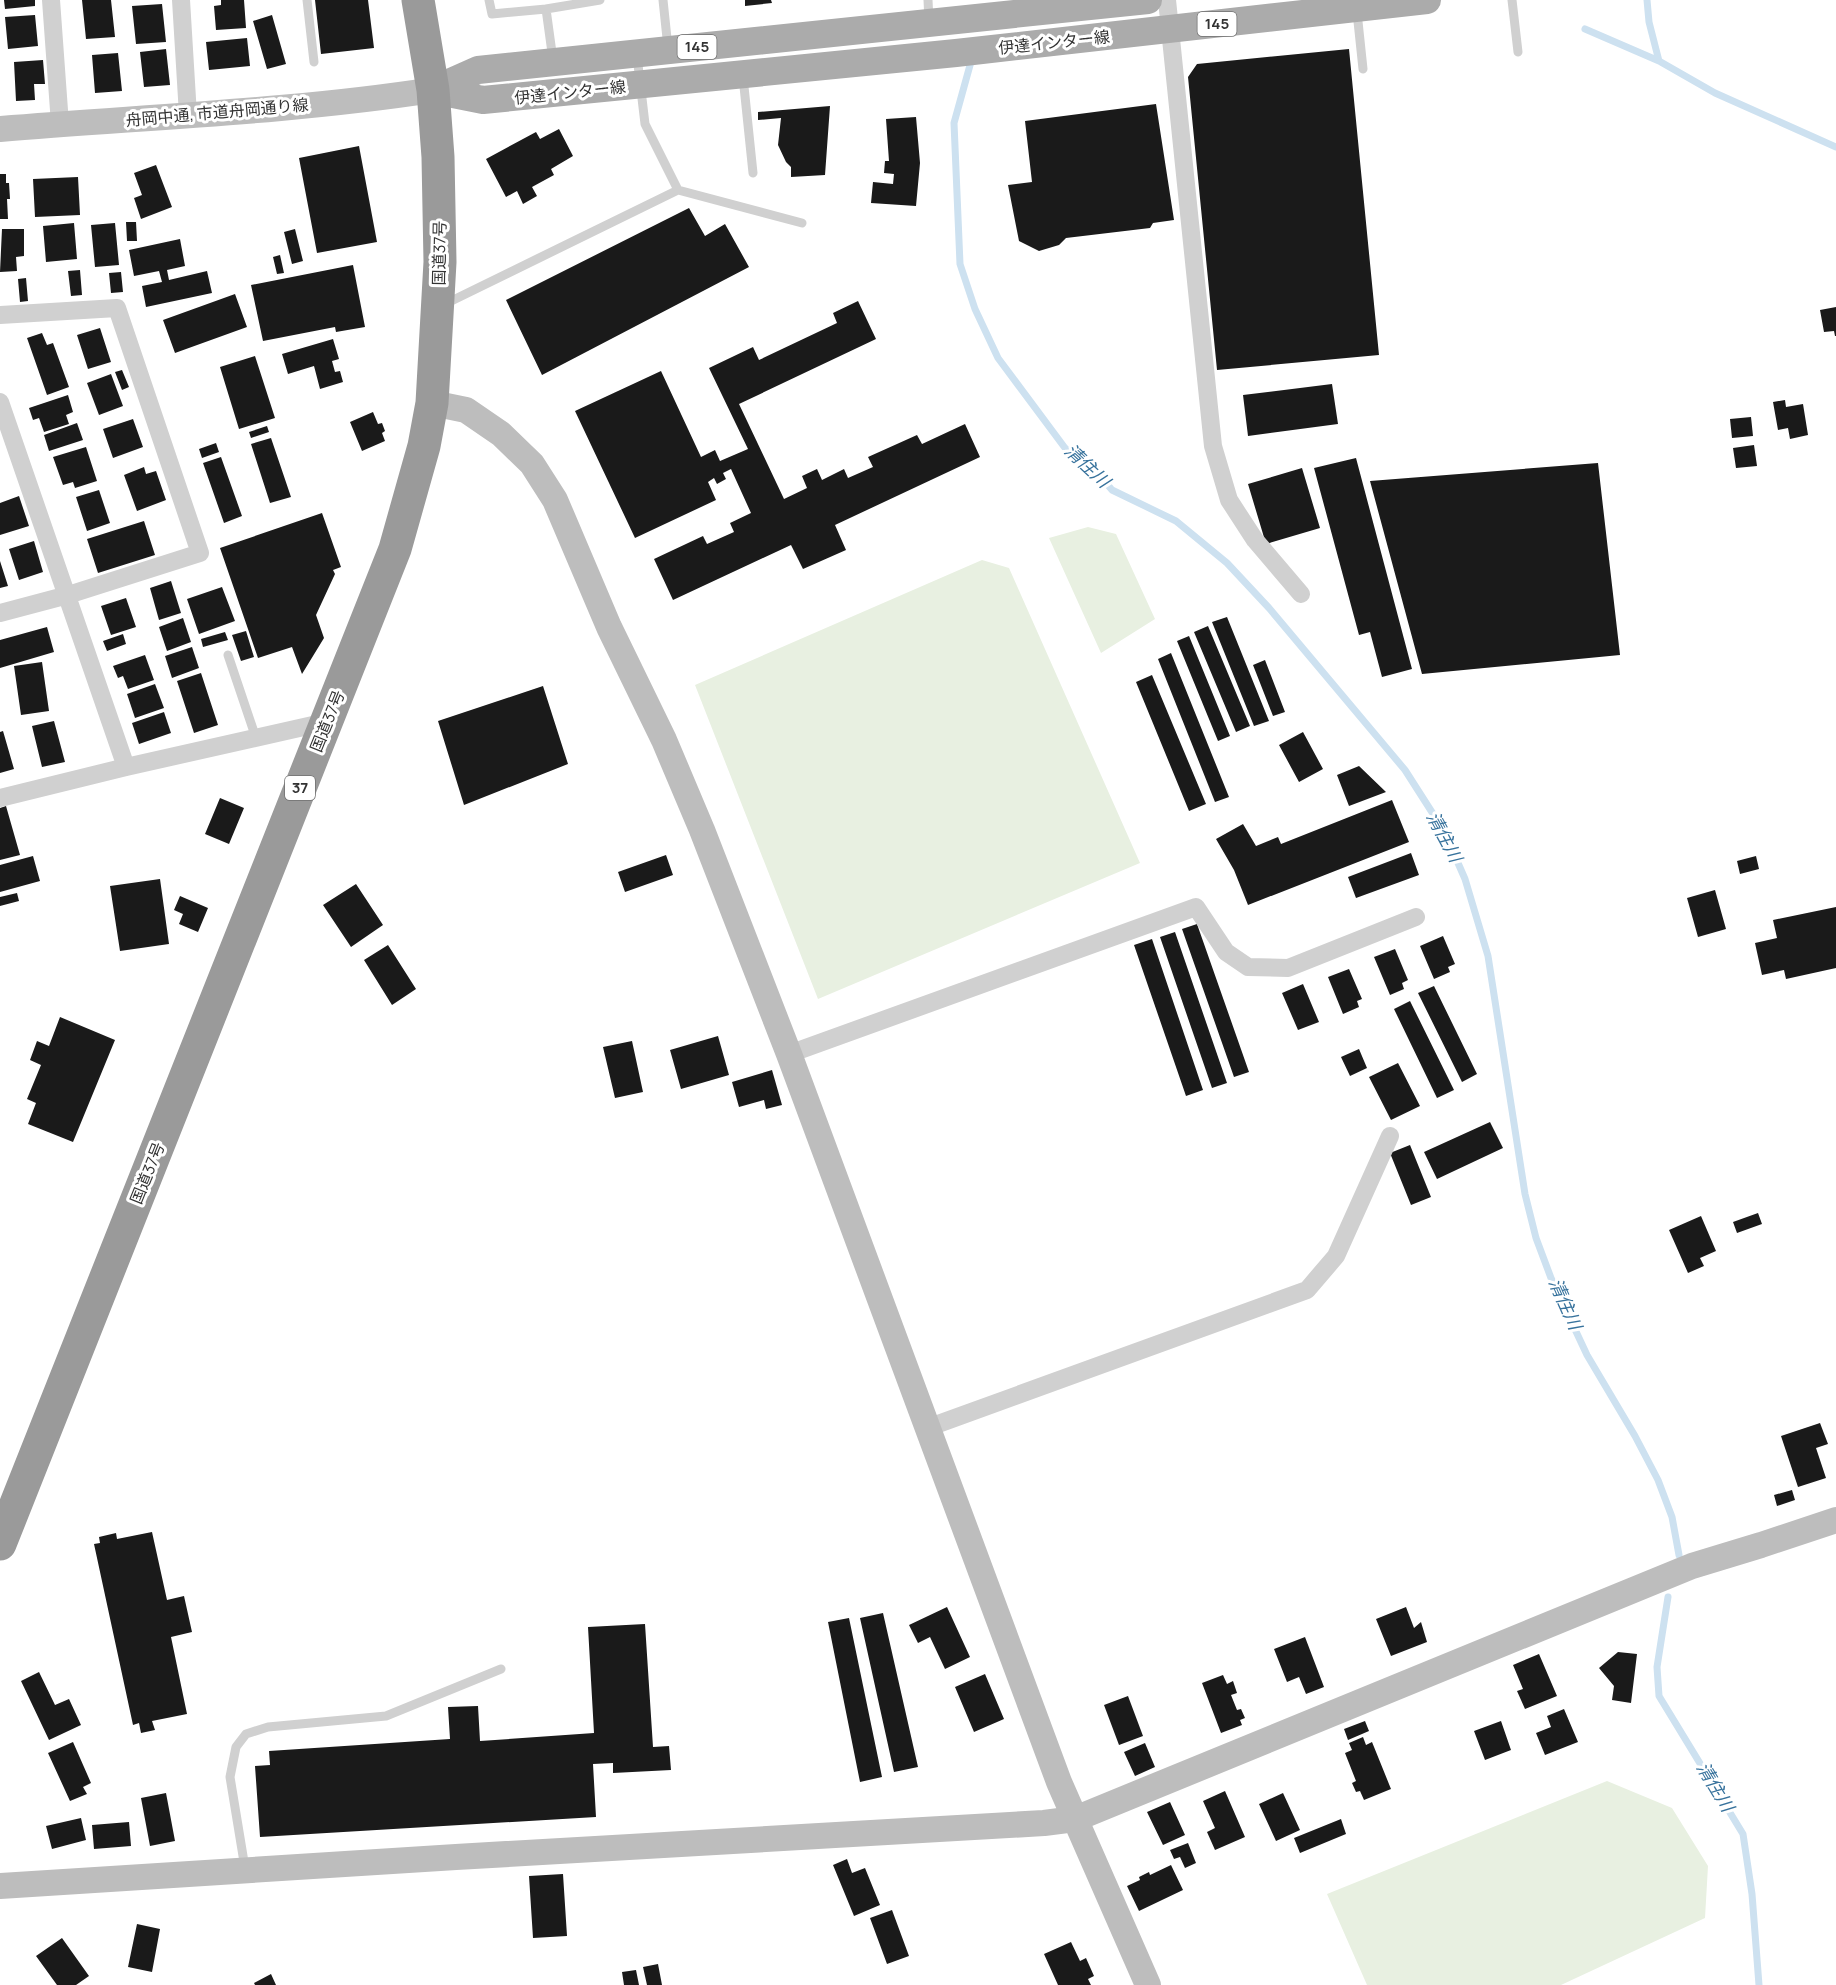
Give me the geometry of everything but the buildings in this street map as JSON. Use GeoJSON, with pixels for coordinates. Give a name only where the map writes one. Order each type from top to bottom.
{"type":"FeatureCollection","features":[{"type":"Feature","properties":{"kind":"highway","name":"国道37号"},"geometry":{"type":"LineString","coordinates":[[0,1544],[395,549],[424,446],[432,403],[440,227],[433,90],[418,0]]}},
{"type":"Feature","properties":{"kind":"main road","name":"伊達インター線"},"geometry":{"type":"LineString","coordinates":[[433,90],[478,70],[669,50],[928,12],[965,19],[1148,0]]}},
{"type":"Feature","properties":{"kind":"main road","name":"伊達インター線"},"geometry":{"type":"LineString","coordinates":[[433,90],[483,100],[956,53],[1169,30],[1371,4],[1427,0]]}},
{"type":"Feature","properties":{"kind":"street"},"geometry":{"type":"LineString","coordinates":[[51,0],[60,124]]}},
{"type":"Feature","properties":{"kind":"street"},"geometry":{"type":"LineString","coordinates":[[181,0],[188,115]]}},
{"type":"Feature","properties":{"kind":"street"},"geometry":{"type":"LineString","coordinates":[[1167,0],[1213,446],[1229,500],[1255,540],[1302,594]]}},
{"type":"Feature","properties":{"kind":"street","name":"舟岡中通, 市道舟岡通り線"},"geometry":{"type":"LineString","coordinates":[[0,129],[388,97],[433,90]]}},
{"type":"Feature","properties":{"kind":"street"},"geometry":{"type":"LineString","coordinates":[[0,315],[117,308],[200,554],[68,595],[0,613]]}},
{"type":"Feature","properties":{"kind":"street"},"geometry":{"type":"LineString","coordinates":[[0,402],[126,767]]}},
{"type":"Feature","properties":{"kind":"street"},"geometry":{"type":"LineString","coordinates":[[432,403],[466,410],[501,434],[532,464],[555,500],[609,627],[664,740],[702,830],[789,1054],[1059,1782],[1148,1985]]}},
{"type":"Feature","properties":{"kind":"street"},"geometry":{"type":"LineString","coordinates":[[0,798],[326,722]]}},
{"type":"Feature","properties":{"kind":"street"},"geometry":{"type":"LineString","coordinates":[[789,1054],[1196,907],[1226,952],[1248,967],[1288,968],[1416,917]]}},
{"type":"Feature","properties":{"kind":"street"},"geometry":{"type":"LineString","coordinates":[[927,1428],[1307,1290],[1336,1256],[1390,1136]]}},
{"type":"Feature","properties":{"kind":"street"},"geometry":{"type":"LineString","coordinates":[[0,1886],[1075,1820],[1692,1566],[1836,1520]]}},
{"type":"Feature","properties":{"kind":"lane"},"geometry":{"type":"LineString","coordinates":[[307,0],[314,62]]}},
{"type":"Feature","properties":{"kind":"lane"},"geometry":{"type":"LineString","coordinates":[[489,0],[492,14],[546,9],[562,3],[600,0]]}},
{"type":"Feature","properties":{"kind":"lane"},"geometry":{"type":"LineString","coordinates":[[663,0],[669,50]]}},
{"type":"Feature","properties":{"kind":"lane"},"geometry":{"type":"LineString","coordinates":[[1512,0],[1518,52]]}},
{"type":"Feature","properties":{"kind":"lane"},"geometry":{"type":"LineString","coordinates":[[1363,69],[1371,4]]}},
{"type":"Feature","properties":{"kind":"lane"},"geometry":{"type":"LineString","coordinates":[[546,9],[554,62]]}},
{"type":"Feature","properties":{"kind":"lane"},"geometry":{"type":"LineString","coordinates":[[637,54],[645,124],[678,190]]}},
{"type":"Feature","properties":{"kind":"lane"},"geometry":{"type":"LineString","coordinates":[[743,74],[753,173]]}},
{"type":"Feature","properties":{"kind":"lane"},"geometry":{"type":"LineString","coordinates":[[438,308],[678,190],[802,223]]}},
{"type":"Feature","properties":{"kind":"lane"},"geometry":{"type":"LineString","coordinates":[[228,655],[256,738]]}},
{"type":"Feature","properties":{"kind":"lane"},"geometry":{"type":"LineString","coordinates":[[246,1870],[230,1778],[236,1746],[246,1734],[268,1727],[386,1716],[501,1669]]}},
{"type":"Feature","properties":{"kind":"green space"},"geometry":{"type":"Polygon","coordinates":[[[1088,527],[1116,534],[1155,619],[1101,653],[1049,538],[1088,527]]]}},
{"type":"Feature","properties":{"kind":"green space"},"geometry":{"type":"Polygon","coordinates":[[[982,560],[1009,568],[1140,863],[818,999],[695,685],[982,560]]]}},
{"type":"Feature","properties":{"kind":"green space"},"geometry":{"type":"Polygon","coordinates":[[[1607,1781],[1672,1808],[1708,1866],[1705,1918],[1561,1985],[1367,1985],[1327,1894],[1607,1781]]]}},
{"type":"Feature","properties":{"kind":"waterway"},"geometry":{"type":"LineString","coordinates":[[1647,0],[1649,22],[1659,61],[1715,93],[1836,147]]}},
{"type":"Feature","properties":{"kind":"waterway"},"geometry":{"type":"LineString","coordinates":[[1585,29],[1659,61]]}},
{"type":"Feature","properties":{"kind":"waterway","name":"清住川"},"geometry":{"type":"LineString","coordinates":[[972,58],[954,123],[960,264],[975,309],[998,358],[1065,448],[1101,477],[1112,490],[1176,521],[1227,563],[1269,608],[1405,770],[1444,831],[1465,879],[1488,956],[1525,1194],[1536,1238],[1551,1278],[1587,1355],[1658,1480],[1672,1517],[1679,1555]]}},
{"type":"Feature","properties":{"kind":"waterway","name":"清住川"},"geometry":{"type":"LineString","coordinates":[[1668,1597],[1657,1667],[1659,1696],[1743,1834],[1752,1894],[1759,1985]]}}]}
